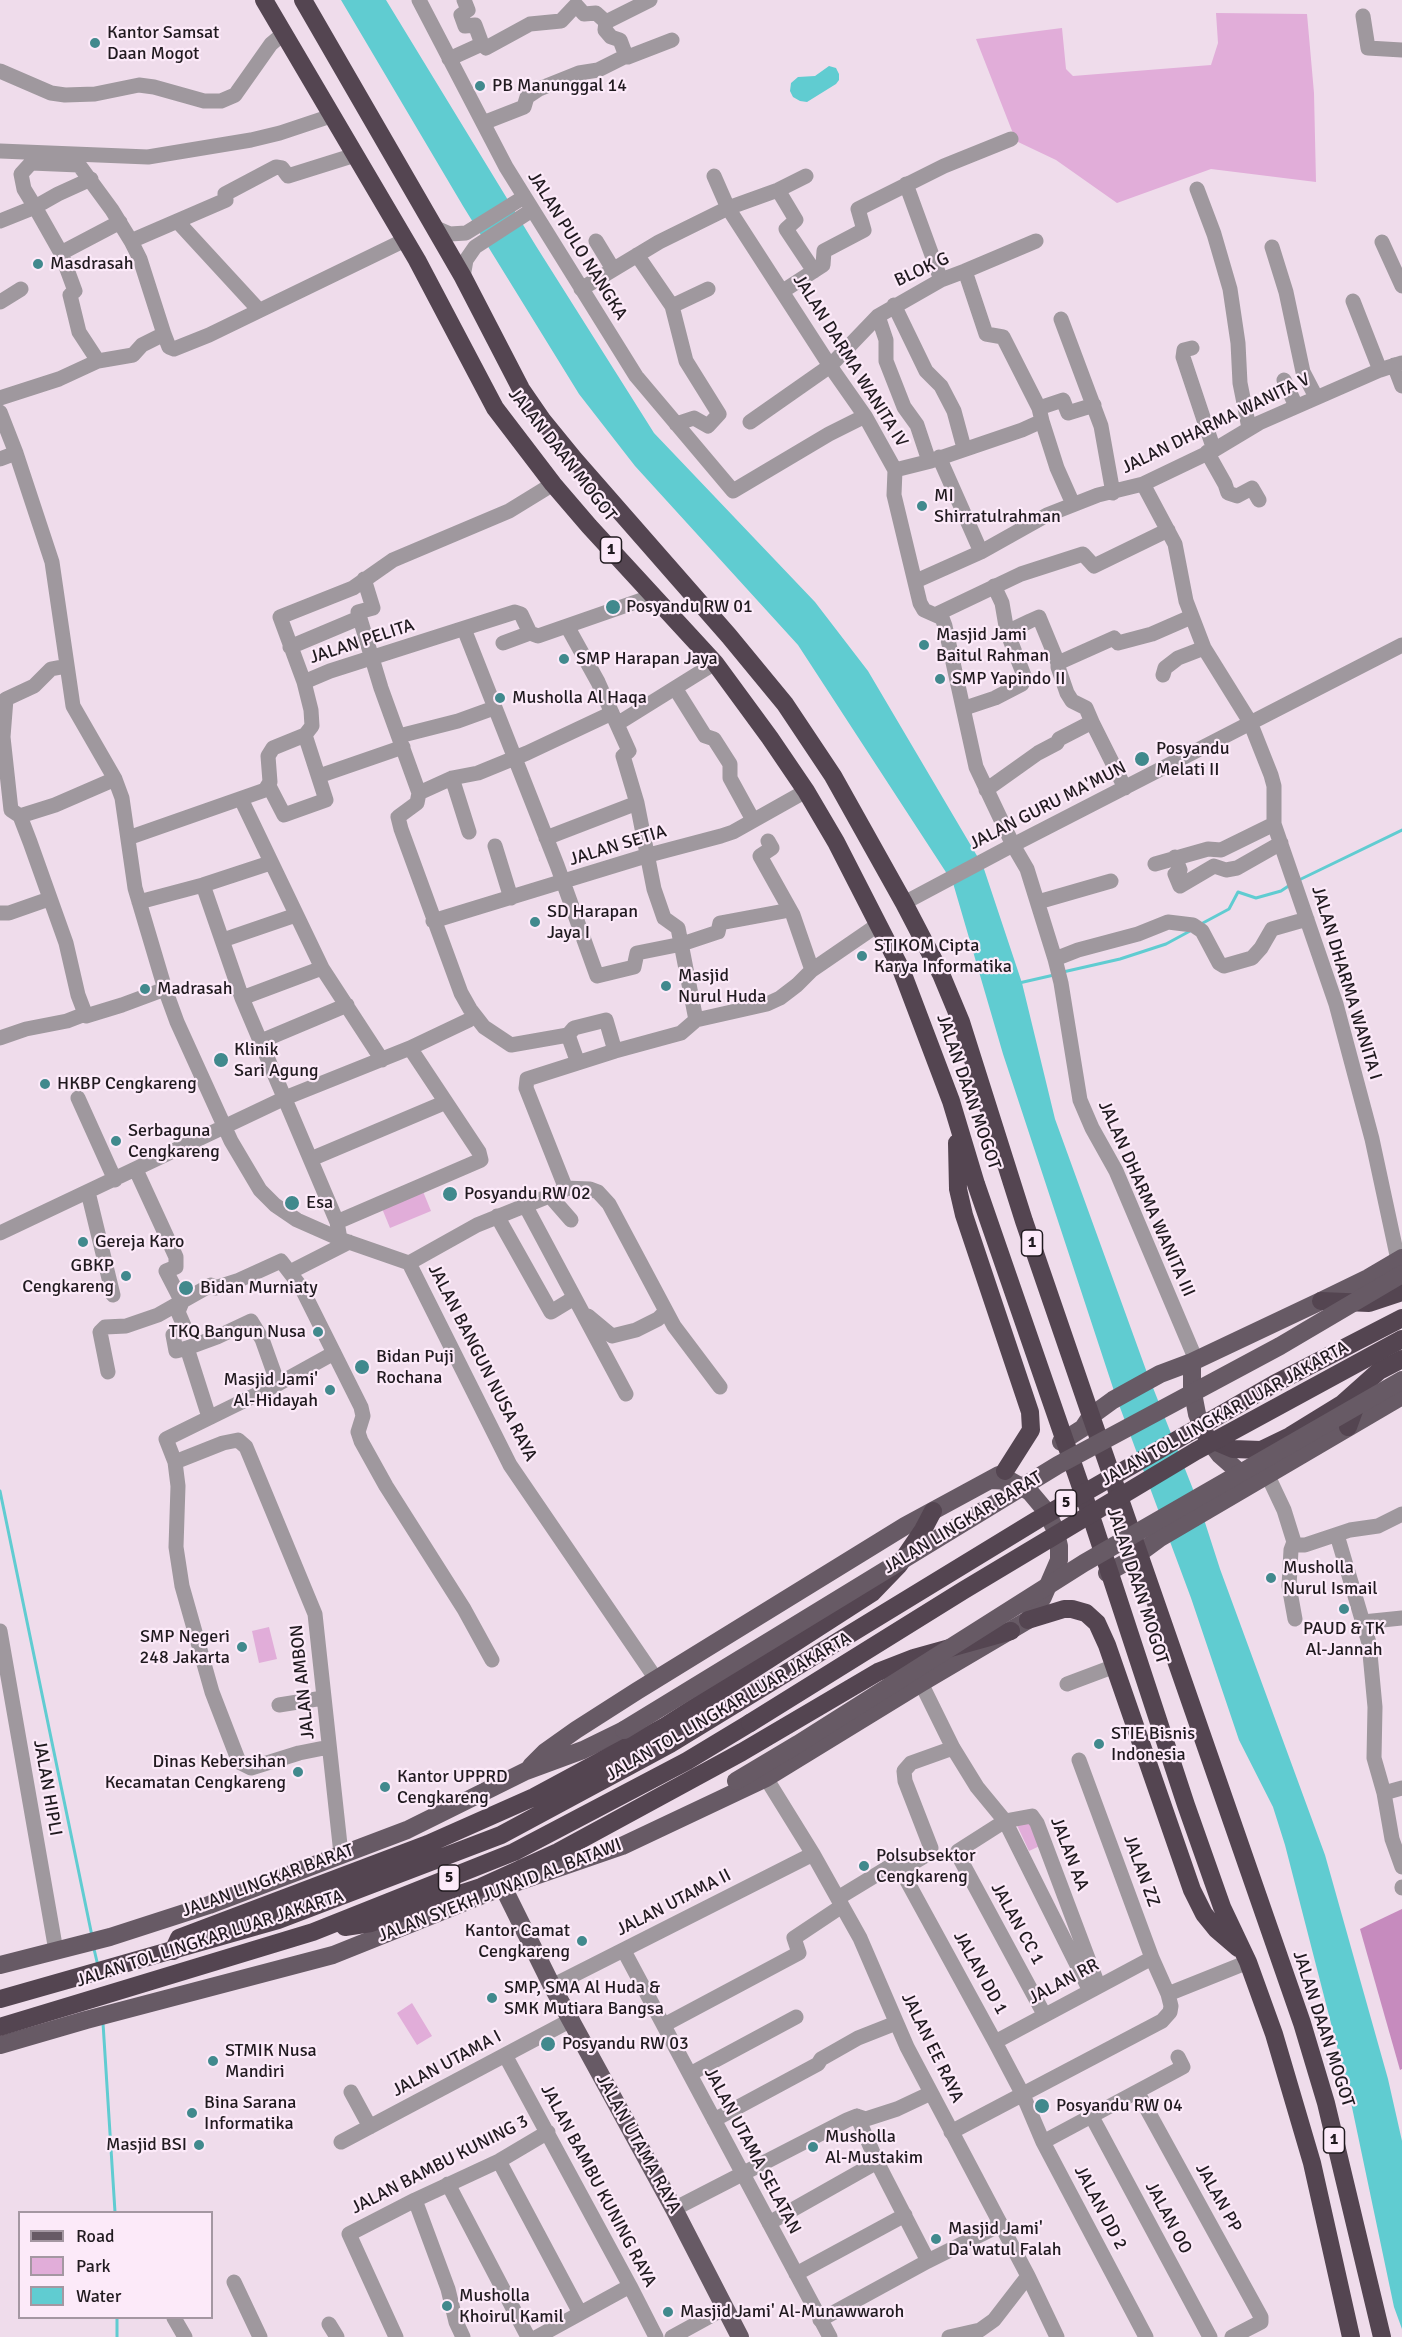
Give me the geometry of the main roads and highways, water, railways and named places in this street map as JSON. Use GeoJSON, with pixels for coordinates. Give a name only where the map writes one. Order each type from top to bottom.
{"type":"FeatureCollection","features":[{"type":"Feature","properties":{"kind":"highway","name":"JALAN DAAN MOGOT"},"geometry":{"type":"LineString","coordinates":[[264,0],[405,240],[495,408],[553,484],[715,663],[770,738],[806,790],[846,860],[901,969],[951,1101],[1001,1257],[1197,1836],[1222,1907],[1246,1958],[1274,2034],[1312,2163],[1351,2337]]}},
{"type":"Feature","properties":{"kind":"highway","name":"JALAN DAAN MOGOT"},"geometry":{"type":"LineString","coordinates":[[303,0],[463,277],[521,389],[543,422],[742,651],[785,704],[833,776],[941,974],[961,1022],[1024,1221],[1302,2023],[1326,2103],[1382,2337]]}},
{"type":"Feature","properties":{"kind":"highway"},"geometry":{"type":"LineString","coordinates":[[951,1101],[957,1142],[958,1189],[970,1233],[1030,1412],[1030,1430],[998,1475]]}},
{"type":"Feature","properties":{"kind":"highway"},"geometry":{"type":"LineString","coordinates":[[970,1233],[1001,1257]]}},
{"type":"Feature","properties":{"kind":"highway"},"geometry":{"type":"LineString","coordinates":[[1321,1301],[1369,1303],[1402,1292]]}},
{"type":"Feature","properties":{"kind":"highway","name":"JALAN TOL LINGKAR LUAR JAKARTA"},"geometry":{"type":"LineString","coordinates":[[0,1999],[278,1920],[501,1835],[670,1744],[1037,1520],[1274,1384],[1402,1317]]}},
{"type":"Feature","properties":{"kind":"highway","name":"JALAN TOL LINGKAR LUAR JAKARTA"},"geometry":{"type":"LineString","coordinates":[[0,2027],[313,1932],[514,1852],[687,1761],[964,1590],[1196,1451],[1402,1339]]}},
{"type":"Feature","properties":{"kind":"highway"},"geometry":{"type":"LineString","coordinates":[[1207,1438],[1233,1449],[1261,1450],[1290,1436],[1342,1404],[1379,1371],[1400,1360]]}},
{"type":"Feature","properties":{"kind":"highway"},"geometry":{"type":"LineString","coordinates":[[1348,1427],[1364,1384]]}},
{"type":"Feature","properties":{"kind":"highway"},"geometry":{"type":"LineString","coordinates":[[172,1951],[179,1938],[428,1844],[534,1797],[664,1727],[872,1593],[899,1565],[933,1511]]}},
{"type":"Feature","properties":{"kind":"highway"},"geometry":{"type":"LineString","coordinates":[[1028,1620],[1064,1609],[1086,1613],[1097,1623],[1115,1666],[1192,1890],[1204,1914],[1246,1958]]}},
{"type":"Feature","properties":{"kind":"highway"},"geometry":{"type":"LineString","coordinates":[[313,1932],[371,1923],[481,1887],[558,1852],[722,1763],[878,1671],[914,1658],[1011,1630]]}},
{"type":"Feature","properties":{"kind":"main road"},"geometry":{"type":"LineString","coordinates":[[1063,1441],[1083,1428],[1091,1416],[1113,1400],[1160,1374],[1194,1361],[1401,1264]]}},
{"type":"Feature","properties":{"kind":"main road","name":"JALAN LINGKAR BARAT"},"geometry":{"type":"LineString","coordinates":[[0,1965],[110,1937],[209,1905],[407,1830],[526,1771],[583,1750],[624,1730],[1058,1465],[1280,1346],[1401,1264]]}},
{"type":"Feature","properties":{"kind":"main road"},"geometry":{"type":"LineString","coordinates":[[1194,1361],[1191,1388],[1197,1414],[1207,1438],[1220,1455],[1237,1470],[1262,1478]]}},
{"type":"Feature","properties":{"kind":"main road"},"geometry":{"type":"LineString","coordinates":[[559,1868],[619,1841],[736,1781],[1084,1563],[1402,1380]]}},
{"type":"Feature","properties":{"kind":"main road"},"geometry":{"type":"LineString","coordinates":[[1108,1573],[1160,1538],[1402,1396]]}},
{"type":"Feature","properties":{"kind":"main road"},"geometry":{"type":"LineString","coordinates":[[998,1475],[1030,1492],[1046,1511],[1055,1528],[1059,1546],[1059,1560],[1054,1575],[1028,1620]]}},
{"type":"Feature","properties":{"kind":"main road","name":"JALAN LINGKAR BARAT"},"geometry":{"type":"LineString","coordinates":[[526,1771],[545,1752],[576,1730],[656,1679],[933,1511],[998,1475]]}},
{"type":"Feature","properties":{"kind":"main road","name":"JALAN SYEKH JUNAID AL BATAWI"},"geometry":{"type":"LineString","coordinates":[[0,2045],[333,1955],[503,1887],[622,1846],[766,1778],[1028,1620]]}},
{"type":"Feature","properties":{"kind":"main road","name":"JALAN UTAMA RAYA"},"geometry":{"type":"LineString","coordinates":[[503,1887],[552,1986],[679,2206],[740,2337]]}},
{"type":"Feature","properties":{"kind":"water"},"geometry":{"type":"Polygon","coordinates":[[[341,0],[386,0],[536,246],[654,433],[815,602],[868,671],[983,866],[1022,983],[1055,1119],[1146,1370],[1200,1507],[1220,1569],[1325,1855],[1388,2079],[1402,2141],[1402,2329],[1394,2307],[1349,2093],[1285,1845],[1273,1807],[1239,1740],[1191,1598],[1115,1394],[1003,1054],[953,883],[798,645],[635,466],[579,394],[463,206],[341,0]]]}},
{"type":"Feature","properties":{"kind":"water"},"geometry":{"type":"Polygon","coordinates":[[[829,66],[836,68],[839,74],[836,84],[807,102],[793,97],[790,91],[791,83],[798,77],[815,76],[829,66]]]}},
{"type":"Feature","properties":{"kind":"waterway"},"geometry":{"type":"LineString","coordinates":[[1299,880],[1402,830]]}},
{"type":"Feature","properties":{"kind":"waterway"},"geometry":{"type":"LineString","coordinates":[[1201,924],[1229,909],[1238,892],[1256,898],[1281,891],[1290,885]]}},
{"type":"Feature","properties":{"kind":"waterway"},"geometry":{"type":"LineString","coordinates":[[1063,972],[1120,959],[1166,944],[1190,931]]}},
{"type":"Feature","properties":{"kind":"waterway"},"geometry":{"type":"LineString","coordinates":[[1019,983],[1054,975]]}},
{"type":"Feature","properties":{"kind":"waterway"},"geometry":{"type":"LineString","coordinates":[[0,1491],[92,1936]]}},
{"type":"Feature","properties":{"kind":"waterway"},"geometry":{"type":"LineString","coordinates":[[94,1949],[98,1966]]}},
{"type":"Feature","properties":{"kind":"waterway"},"geometry":{"type":"LineString","coordinates":[[103,2023],[115,2211]]}},
{"type":"Feature","properties":{"kind":"waterway"},"geometry":{"type":"LineString","coordinates":[[117,2319],[117,2337]]}},
{"type":"Feature","properties":{"kind":"place","name":"Kantor Samsat Daan Mogot"},"geometry":{"type":"Point","coordinates":[95,43]}},
{"type":"Feature","properties":{"kind":"place","name":"PB Manunggal 14"},"geometry":{"type":"Point","coordinates":[480,86]}},
{"type":"Feature","properties":{"kind":"place","name":"Masdrasah"},"geometry":{"type":"Point","coordinates":[38,264]}},
{"type":"Feature","properties":{"kind":"place","name":"MI Shirratulrahman"},"geometry":{"type":"Point","coordinates":[922,506]}},
{"type":"Feature","properties":{"kind":"place","name":"Posyandu RW 01"},"geometry":{"type":"Point","coordinates":[613,607]}},
{"type":"Feature","properties":{"kind":"place","name":"Masjid Jami Baitul Rahman"},"geometry":{"type":"Point","coordinates":[924,645]}},
{"type":"Feature","properties":{"kind":"place","name":"SMP Harapan Jaya"},"geometry":{"type":"Point","coordinates":[564,659]}},
{"type":"Feature","properties":{"kind":"place","name":"SMP Yapindo II"},"geometry":{"type":"Point","coordinates":[940,679]}},
{"type":"Feature","properties":{"kind":"place","name":"Musholla Al Haqa"},"geometry":{"type":"Point","coordinates":[500,698]}},
{"type":"Feature","properties":{"kind":"place","name":"Posyandu Melati II"},"geometry":{"type":"Point","coordinates":[1142,759]}},
{"type":"Feature","properties":{"kind":"place","name":"SD Harapan Jaya I"},"geometry":{"type":"Point","coordinates":[535,922]}},
{"type":"Feature","properties":{"kind":"place","name":"STIKOM Cipta Karya Informatika"},"geometry":{"type":"Point","coordinates":[862,956]}},
{"type":"Feature","properties":{"kind":"place","name":"Masjid Nurul Huda"},"geometry":{"type":"Point","coordinates":[666,986]}},
{"type":"Feature","properties":{"kind":"place","name":"Madrasah"},"geometry":{"type":"Point","coordinates":[145,989]}},
{"type":"Feature","properties":{"kind":"place","name":"Klinik Sari Agung"},"geometry":{"type":"Point","coordinates":[221,1060]}},
{"type":"Feature","properties":{"kind":"place","name":"HKBP Cengkareng"},"geometry":{"type":"Point","coordinates":[45,1084]}},
{"type":"Feature","properties":{"kind":"place","name":"Serbaguna Cengkareng"},"geometry":{"type":"Point","coordinates":[116,1141]}},
{"type":"Feature","properties":{"kind":"place","name":"Posyandu RW 02"},"geometry":{"type":"Point","coordinates":[450,1194]}},
{"type":"Feature","properties":{"kind":"place","name":"Esa"},"geometry":{"type":"Point","coordinates":[292,1203]}},
{"type":"Feature","properties":{"kind":"place","name":"Gereja Karo"},"geometry":{"type":"Point","coordinates":[83,1242]}},
{"type":"Feature","properties":{"kind":"place","name":"GBKP Cengkareng"},"geometry":{"type":"Point","coordinates":[126,1276]}},
{"type":"Feature","properties":{"kind":"place","name":"Bidan Murniaty"},"geometry":{"type":"Point","coordinates":[186,1288]}},
{"type":"Feature","properties":{"kind":"place","name":"TKQ Bangun Nusa"},"geometry":{"type":"Point","coordinates":[318,1332]}},
{"type":"Feature","properties":{"kind":"place","name":"Bidan Puji Rochana"},"geometry":{"type":"Point","coordinates":[362,1367]}},
{"type":"Feature","properties":{"kind":"place","name":"Masjid Jami' Al-Hidayah"},"geometry":{"type":"Point","coordinates":[330,1390]}},
{"type":"Feature","properties":{"kind":"place","name":"Musholla Nurul Ismail"},"geometry":{"type":"Point","coordinates":[1271,1578]}},
{"type":"Feature","properties":{"kind":"place","name":"PAUD & TK Al-Jannah"},"geometry":{"type":"Point","coordinates":[1344,1609]}},
{"type":"Feature","properties":{"kind":"place","name":"SMP Negeri 248 Jakarta"},"geometry":{"type":"Point","coordinates":[242,1647]}},
{"type":"Feature","properties":{"kind":"place","name":"STIE Bisnis Indonesia"},"geometry":{"type":"Point","coordinates":[1099,1744]}},
{"type":"Feature","properties":{"kind":"place","name":"Dinas Kebersihan Kecamatan Cengkareng"},"geometry":{"type":"Point","coordinates":[298,1772]}},
{"type":"Feature","properties":{"kind":"place","name":"Kantor UPPRD Cengkareng"},"geometry":{"type":"Point","coordinates":[385,1787]}},
{"type":"Feature","properties":{"kind":"place","name":"Polsubsektor Cengkareng"},"geometry":{"type":"Point","coordinates":[864,1866]}},
{"type":"Feature","properties":{"kind":"place","name":"Kantor Camat Cengkareng"},"geometry":{"type":"Point","coordinates":[582,1941]}},
{"type":"Feature","properties":{"kind":"place","name":"SMP, SMA Al Huda & SMK Mutiara Bangsa"},"geometry":{"type":"Point","coordinates":[492,1998]}},
{"type":"Feature","properties":{"kind":"place","name":"Posyandu RW 03"},"geometry":{"type":"Point","coordinates":[548,2044]}},
{"type":"Feature","properties":{"kind":"place","name":"STMIK Nusa Mandiri"},"geometry":{"type":"Point","coordinates":[213,2061]}},
{"type":"Feature","properties":{"kind":"place","name":"Posyandu RW 04"},"geometry":{"type":"Point","coordinates":[1042,2106]}},
{"type":"Feature","properties":{"kind":"place","name":"Bina Sarana Informatika"},"geometry":{"type":"Point","coordinates":[192,2113]}},
{"type":"Feature","properties":{"kind":"place","name":"Masjid BSI"},"geometry":{"type":"Point","coordinates":[199,2145]}},
{"type":"Feature","properties":{"kind":"place","name":"Musholla Al-Mustakim"},"geometry":{"type":"Point","coordinates":[813,2147]}},
{"type":"Feature","properties":{"kind":"place","name":"Masjid Jami' Da'watul Falah"},"geometry":{"type":"Point","coordinates":[936,2239]}},
{"type":"Feature","properties":{"kind":"place","name":"Musholla Khoirul Kamil"},"geometry":{"type":"Point","coordinates":[447,2306]}},
{"type":"Feature","properties":{"kind":"place","name":"Masjid Jami' Al-Munawwaroh"},"geometry":{"type":"Point","coordinates":[668,2312]}}]}
